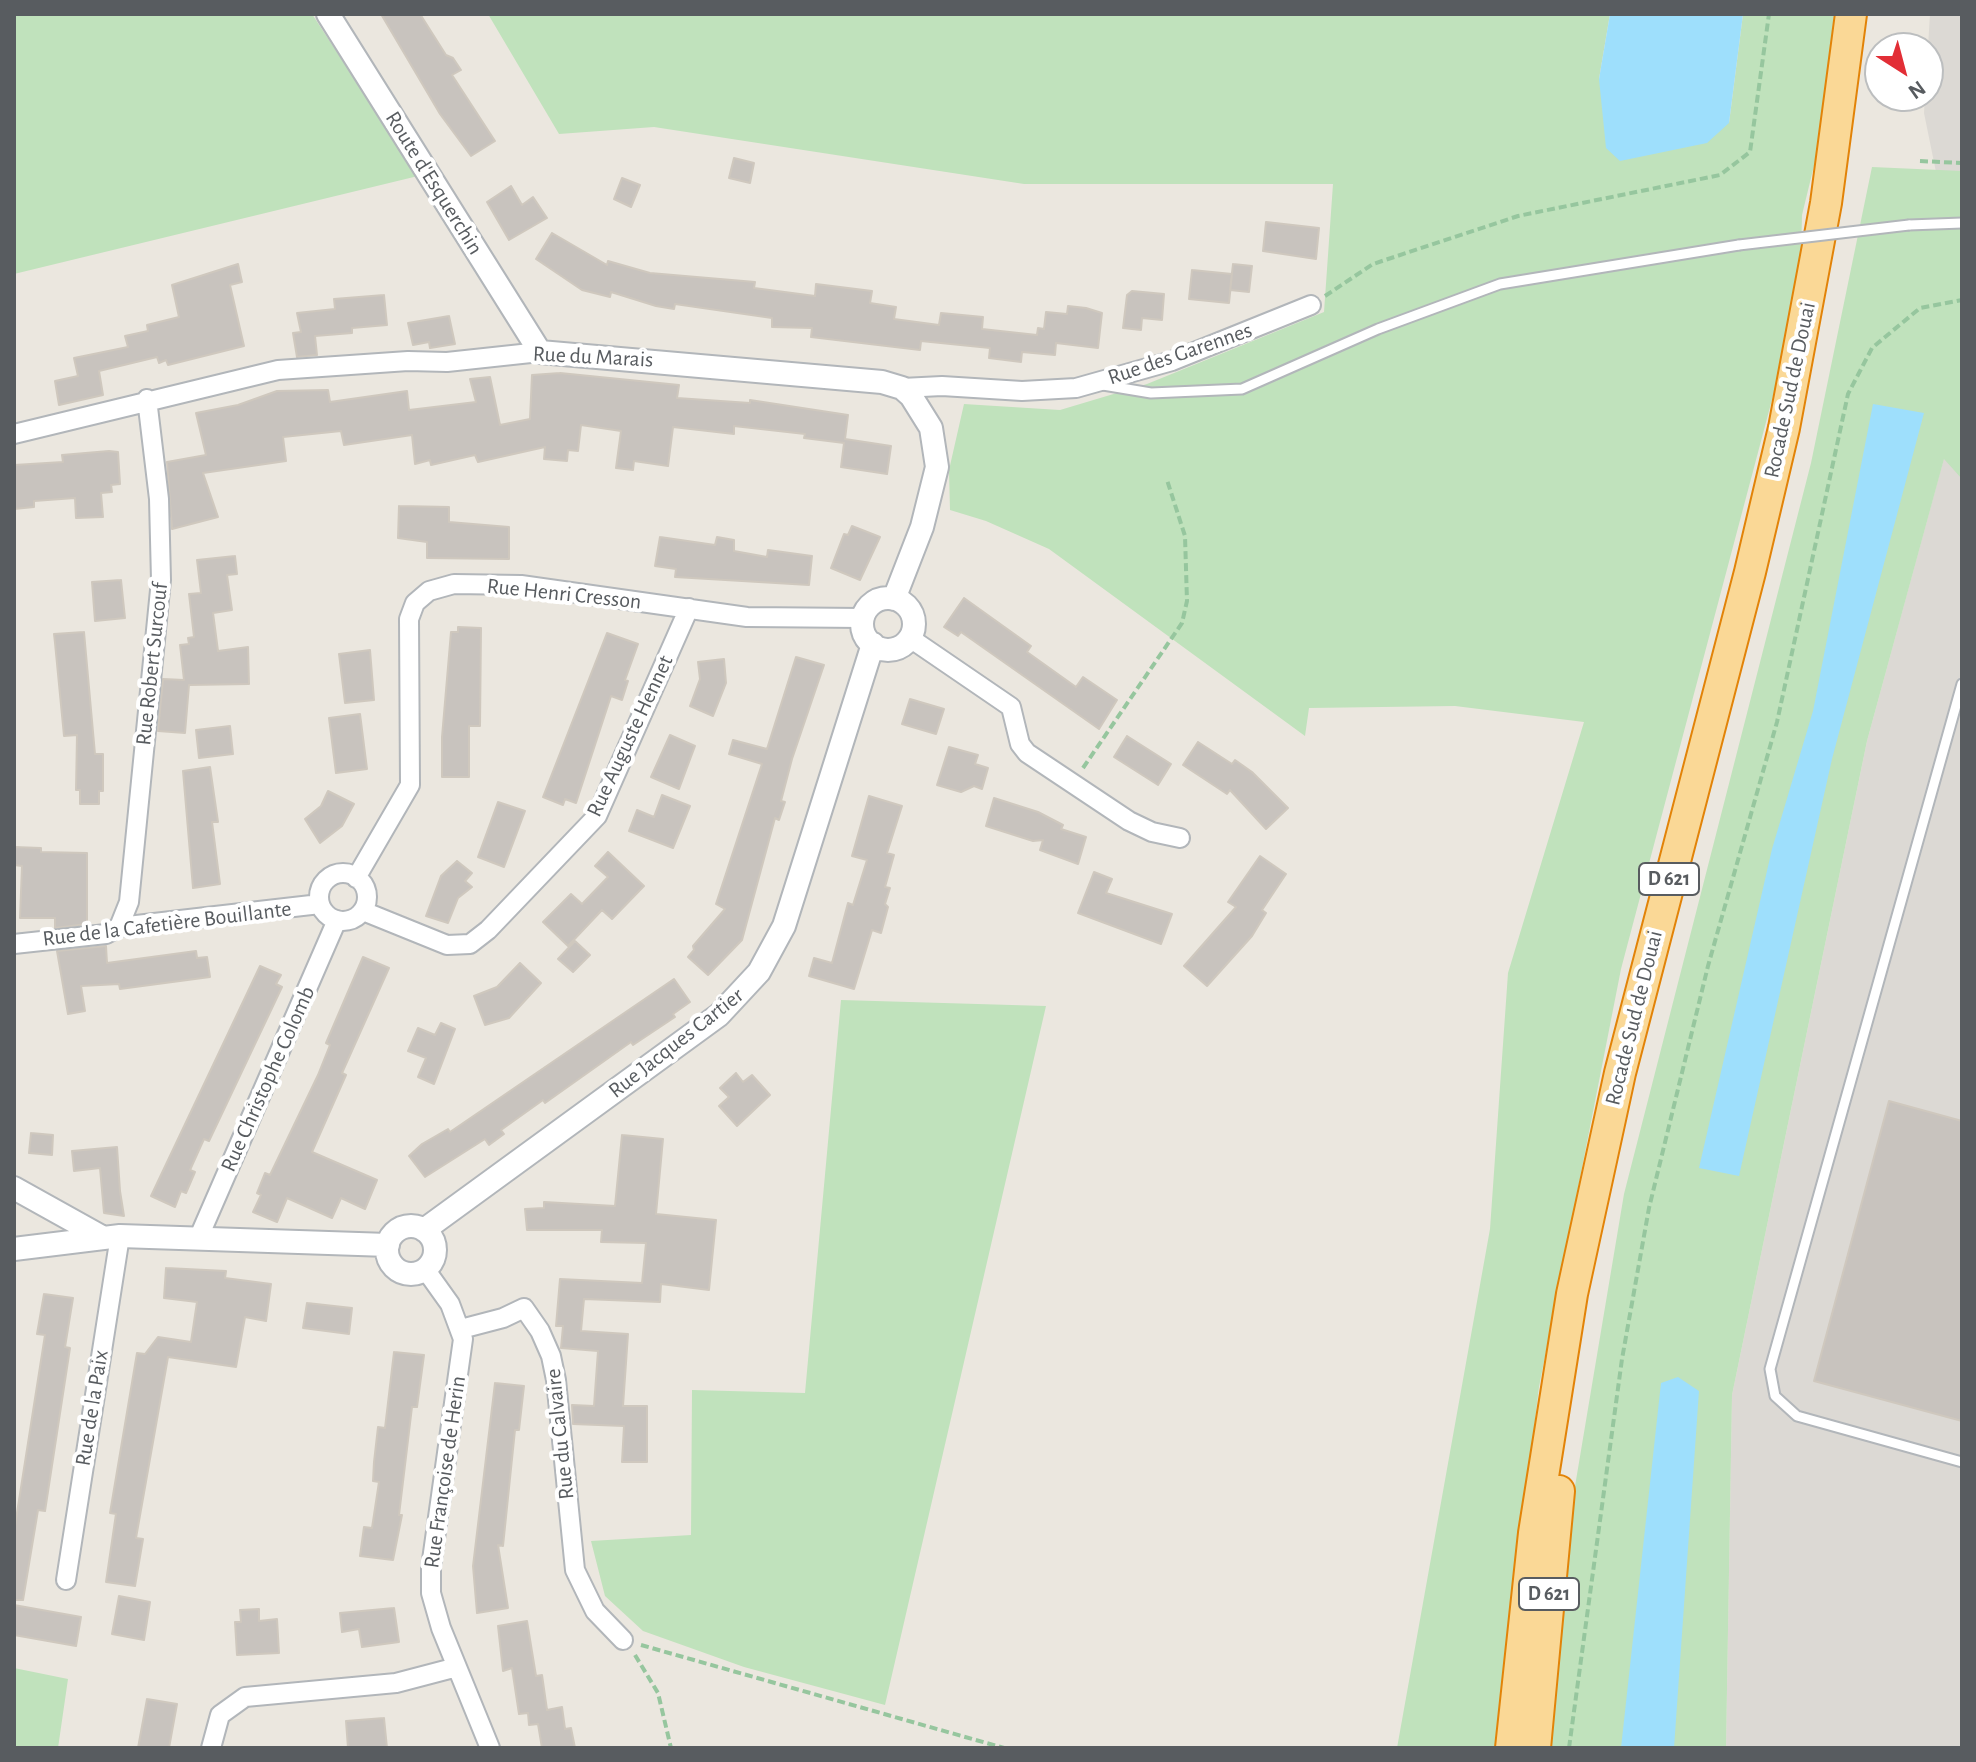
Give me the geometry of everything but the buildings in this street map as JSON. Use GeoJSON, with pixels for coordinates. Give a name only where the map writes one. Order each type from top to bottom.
{"type":"FeatureCollection","features":[{"type":"Feature","properties":{"kind":"highway","name":"Rocade Sud de Douai"},"geometry":{"type":"LineString","coordinates":[[1511,1748],[1536,1517],[1572,1294],[1620,1073],[1784,428],[1826,203],[1851,14]]}},
{"type":"Feature","properties":{"kind":"highway","name":"Rocade Sud de Douai"},"geometry":{"type":"LineString","coordinates":[[1535,1748],[1559,1484],[1599,1249],[1649,1030],[1794,467],[1846,193],[1869,14]]}},
{"type":"Feature","properties":{"kind":"street","name":"Route d'Esquerchin"},"geometry":{"type":"LineString","coordinates":[[328,14],[540,352]]}},
{"type":"Feature","properties":{"kind":"street","name":"Rue des Garennes"},"geometry":{"type":"LineString","coordinates":[[902,388],[942,386],[1022,391],[1095,383],[1172,361],[1311,305]]}},
{"type":"Feature","properties":{"kind":"street","name":"Rue du Marais"},"geometry":{"type":"LineString","coordinates":[[14,434],[147,399],[278,370],[408,361],[447,362],[540,352],[882,382],[902,388]]}},
{"type":"Feature","properties":{"kind":"street"},"geometry":{"type":"LineString","coordinates":[[894,599],[922,527],[937,467],[931,428],[919,405],[902,388]]}},
{"type":"Feature","properties":{"kind":"street","name":"Rue Robert Surcouf"},"geometry":{"type":"LineString","coordinates":[[119,927],[129,902],[161,580],[159,499],[147,399]]}},
{"type":"Feature","properties":{"kind":"street","name":"Rue Henri Cresson"},"geometry":{"type":"LineString","coordinates":[[356,878],[410,785],[409,619],[420,597],[446,585],[521,585],[757,618],[863,618]]}},
{"type":"Feature","properties":{"kind":"street"},"geometry":{"type":"LineString","coordinates":[[894,599],[912,614],[914,626],[910,638],[894,649],[873,644],[863,630],[863,618],[873,604],[894,599]]}},
{"type":"Feature","properties":{"kind":"street","name":"Rue Auguste Hennet"},"geometry":{"type":"LineString","coordinates":[[363,911],[447,945],[470,944],[481,937],[597,816],[689,608]]}},
{"type":"Feature","properties":{"kind":"street"},"geometry":{"type":"LineString","coordinates":[[910,638],[1008,703],[1014,711],[1022,749],[1140,827],[1180,838]]}},
{"type":"Feature","properties":{"kind":"street","name":"Rue Jacques Cartier"},"geometry":{"type":"LineString","coordinates":[[424,1230],[719,1015],[759,972],[784,926],[873,644]]}},
{"type":"Feature","properties":{"kind":"street"},"geometry":{"type":"LineString","coordinates":[[342,874],[356,878],[366,893],[363,911],[352,919],[337,920],[327,914],[320,904],[320,892],[328,879],[342,874]]}},
{"type":"Feature","properties":{"kind":"street","name":"Rue de la Cafetière Bouillante"},"geometry":{"type":"LineString","coordinates":[[14,944],[106,934],[119,927],[320,904]]}},
{"type":"Feature","properties":{"kind":"street","name":"Rue Christophe Colomb"},"geometry":{"type":"LineString","coordinates":[[198,1239],[337,920]]}},
{"type":"Feature","properties":{"kind":"street"},"geometry":{"type":"LineString","coordinates":[[14,1188],[111,1236]]}},
{"type":"Feature","properties":{"kind":"street"},"geometry":{"type":"LineString","coordinates":[[402,1227],[424,1230],[435,1249],[425,1269],[412,1274],[398,1270],[389,1259],[388,1245],[402,1227]]}},
{"type":"Feature","properties":{"kind":"street"},"geometry":{"type":"LineString","coordinates":[[14,1249],[111,1236],[388,1245]]}},
{"type":"Feature","properties":{"kind":"street","name":"Rue de la Paix"},"geometry":{"type":"LineString","coordinates":[[66,1580],[111,1236]]}},
{"type":"Feature","properties":{"kind":"street"},"geometry":{"type":"LineString","coordinates":[[425,1269],[450,1304],[461,1329]]}},
{"type":"Feature","properties":{"kind":"street","name":"Rue du Calvaire"},"geometry":{"type":"LineString","coordinates":[[461,1329],[503,1318],[524,1308],[540,1331],[551,1356],[556,1380],[575,1570],[595,1611],[623,1640]]}},
{"type":"Feature","properties":{"kind":"street","name":"Rue Françoise de Herin"},"geometry":{"type":"LineString","coordinates":[[461,1329],[462,1349],[430,1580],[436,1614],[490,1748]]}},
{"type":"Feature","properties":{"kind":"street"},"geometry":{"type":"LineString","coordinates":[[211,1748],[220,1715],[245,1697],[396,1683],[457,1667]]}},
{"type":"Feature","properties":{"kind":"lane"},"geometry":{"type":"LineString","coordinates":[[1095,383],[1151,393],[1242,389],[1378,329],[1500,284],[1739,245],[1909,225],[1962,223]]}},
{"type":"Feature","properties":{"kind":"lane"},"geometry":{"type":"LineString","coordinates":[[1962,684],[1770,1369],[1775,1396],[1797,1416],[1962,1462]]}},
{"type":"Feature","properties":{"kind":"path"},"geometry":{"type":"LineString","coordinates":[[1311,305],[1373,264],[1518,216],[1720,175],[1750,152],[1769,14]]}},
{"type":"Feature","properties":{"kind":"path"},"geometry":{"type":"LineString","coordinates":[[1920,161],[1962,163]]}},
{"type":"Feature","properties":{"kind":"path"},"geometry":{"type":"LineString","coordinates":[[1569,1748],[1622,1359],[1649,1208],[1708,966],[1777,722],[1848,394],[1872,348],[1920,308],[1962,300]]}},
{"type":"Feature","properties":{"kind":"path"},"geometry":{"type":"LineString","coordinates":[[1072,784],[1182,623],[1187,601],[1185,536],[1167,480]]}},
{"type":"Feature","properties":{"kind":"path"},"geometry":{"type":"LineString","coordinates":[[623,1640],[658,1693],[671,1748]]}},
{"type":"Feature","properties":{"kind":"path"},"geometry":{"type":"LineString","coordinates":[[623,1640],[1004,1748]]}},
{"type":"Feature","properties":{"kind":"shaded area"},"geometry":{"type":"Polygon","coordinates":[[[1930,14],[1962,14],[1962,300],[1924,113],[1944,112],[1944,32],[1929,32],[1930,14]]]}},
{"type":"Feature","properties":{"kind":"shaded area"},"geometry":{"type":"Polygon","coordinates":[[[1962,365],[1962,1748],[1726,1748],[1732,1395],[1867,741],[1944,458],[1962,365]]]}},
{"type":"Feature","properties":{"kind":"green space"},"geometry":{"type":"Polygon","coordinates":[[[14,14],[312,14],[418,176],[14,274],[14,14]]]}},
{"type":"Feature","properties":{"kind":"green space"},"geometry":{"type":"Polygon","coordinates":[[[488,14],[1610,14],[1599,79],[1729,123],[1743,14],[1834,14],[1820,141],[1802,215],[1800,294],[1621,969],[1539,1387],[1502,1697],[1499,1748],[1397,1748],[1490,1229],[1508,973],[1584,722],[1455,706],[1309,708],[1305,736],[1049,549],[986,521],[950,510],[949,470],[964,404],[1060,410],[1147,384],[1324,312],[1333,184],[1024,184],[654,127],[559,134],[488,14]]]}},
{"type":"Feature","properties":{"kind":"green space"},"geometry":{"type":"Polygon","coordinates":[[[1872,167],[1962,171],[1962,479],[1944,459],[1867,741],[1732,1395],[1726,1748],[1547,1748],[1570,1516],[1624,1194],[1811,463],[1872,167]]]}},
{"type":"Feature","properties":{"kind":"green space"},"geometry":{"type":"Polygon","coordinates":[[[841,1000],[1046,1006],[885,1705],[744,1667],[643,1631],[605,1596],[591,1541],[691,1535],[692,1390],[805,1393],[841,1000]]]}},
{"type":"Feature","properties":{"kind":"green space"},"geometry":{"type":"Polygon","coordinates":[[[14,1668],[68,1679],[58,1748],[14,1748],[14,1668]]]}},
{"type":"Feature","properties":{"kind":"water"},"geometry":{"type":"Polygon","coordinates":[[[1610,14],[1743,14],[1729,123],[1707,143],[1620,161],[1606,148],[1599,79],[1610,14]]]}},
{"type":"Feature","properties":{"kind":"water"},"geometry":{"type":"Polygon","coordinates":[[[1873,404],[1924,413],[1832,759],[1739,1176],[1699,1168],[1772,849],[1813,711],[1873,404]]]}},
{"type":"Feature","properties":{"kind":"water"},"geometry":{"type":"Polygon","coordinates":[[[1678,1377],[1699,1391],[1674,1748],[1621,1748],[1661,1383],[1678,1377]]]}}]}
